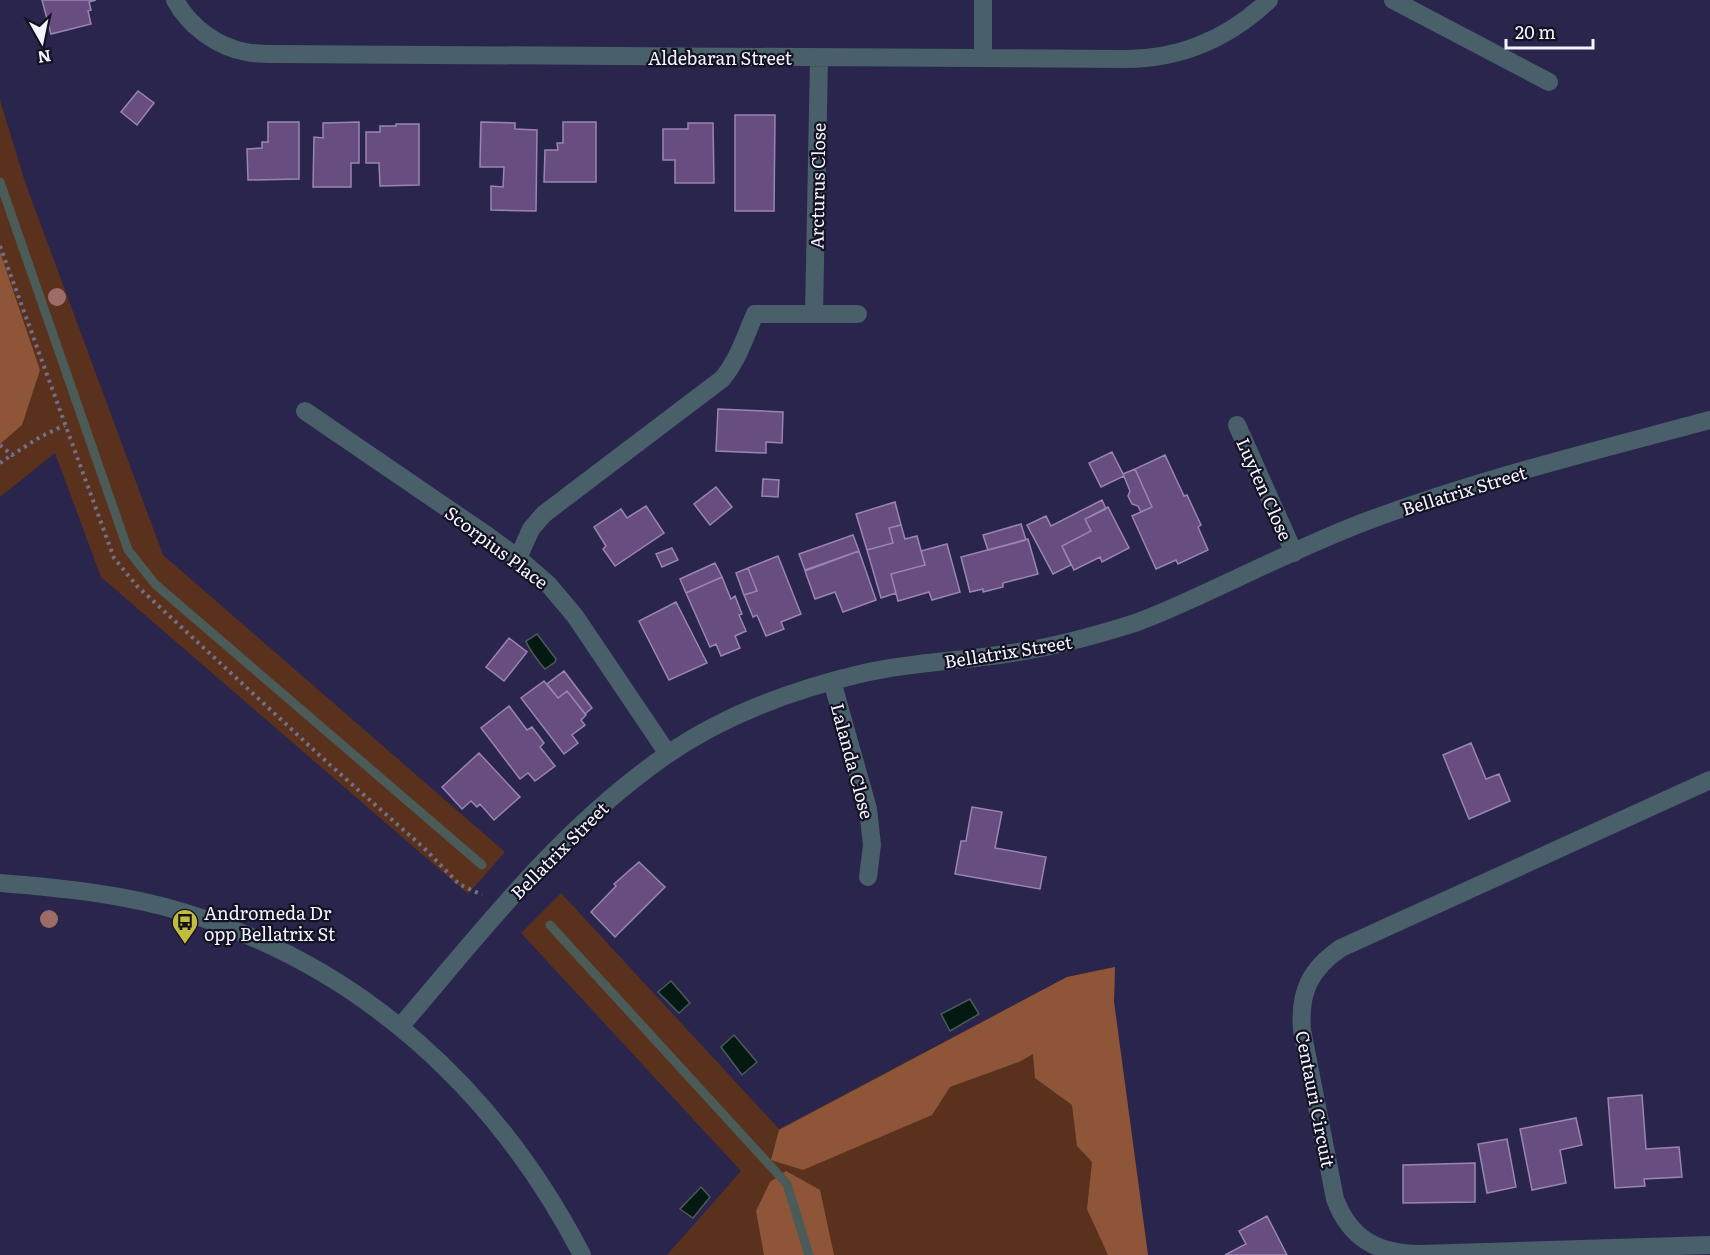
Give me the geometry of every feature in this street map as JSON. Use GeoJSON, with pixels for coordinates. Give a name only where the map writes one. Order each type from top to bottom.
{"type":"FeatureCollection","features":[{"type":"Feature","properties":{"kind":"street","name":"Aldebaran Street"},"geometry":{"type":"LineString","coordinates":[[175,0],[183,14],[201,31],[223,45],[246,52],[1133,59],[1159,57],[1180,52],[1220,36],[1269,0]]}},
{"type":"Feature","properties":{"kind":"street"},"geometry":{"type":"LineString","coordinates":[[983,0],[983,57]]}},
{"type":"Feature","properties":{"kind":"street"},"geometry":{"type":"LineString","coordinates":[[1393,0],[1549,82]]}},
{"type":"Feature","properties":{"kind":"street","name":"Arcturus Close"},"geometry":{"type":"LineString","coordinates":[[814,314],[819,58]]}},
{"type":"Feature","properties":{"kind":"street"},"geometry":{"type":"LineString","coordinates":[[518,558],[531,529],[544,514],[722,379],[738,355],[755,314],[858,314]]}},
{"type":"Feature","properties":{"kind":"street","name":"Scorpius Place"},"geometry":{"type":"LineString","coordinates":[[305,411],[518,558],[548,584],[575,616],[668,754]]}},
{"type":"Feature","properties":{"kind":"street","name":"Bellatrix Street"},"geometry":{"type":"LineString","coordinates":[[400,1027],[504,905],[572,832],[599,807],[668,754],[762,704],[868,672],[1013,653],[1089,637],[1140,621],[1362,524],[1460,489],[1710,420]]}},
{"type":"Feature","properties":{"kind":"street","name":"Luyten Close"},"geometry":{"type":"LineString","coordinates":[[1237,425],[1294,553]]}},
{"type":"Feature","properties":{"kind":"street","name":"Lalanda Close"},"geometry":{"type":"LineString","coordinates":[[832,681],[868,809],[872,845],[868,877]]}},
{"type":"Feature","properties":{"kind":"street","name":"Centauri Circuit"},"geometry":{"type":"LineString","coordinates":[[1710,780],[1341,948],[1315,970],[1304,991],[1301,1013],[1302,1030],[1335,1199],[1346,1222],[1370,1244],[1402,1254],[1710,1245]]}},
{"type":"Feature","properties":{"kind":"street"},"geometry":{"type":"LineString","coordinates":[[0,883],[107,894],[182,912],[255,938],[304,962],[355,993],[400,1027],[451,1072],[515,1148],[557,1210],[582,1255]]}},
{"type":"Feature","properties":{"kind":"path"},"geometry":{"type":"LineString","coordinates":[[0,246],[114,558],[137,586],[329,764],[424,848],[459,884],[504,905]]}},
{"type":"Feature","properties":{"kind":"path"},"geometry":{"type":"LineString","coordinates":[[0,463],[40,437],[65,425]]}},
{"type":"Feature","properties":{"kind":"path"},"geometry":{"type":"LineString","coordinates":[[0,445],[12,455]]}},
{"type":"Feature","properties":{"kind":"shaded area"},"geometry":{"type":"Polygon","coordinates":[[[0,100],[25,182],[163,555],[505,852],[468,894],[101,577],[55,453],[0,497],[0,100]]]}},
{"type":"Feature","properties":{"kind":"shaded area"},"geometry":{"type":"Polygon","coordinates":[[[0,252],[40,370],[22,425],[0,444],[0,252]]]}},
{"type":"Feature","properties":{"kind":"shaded area"},"geometry":{"type":"Polygon","coordinates":[[[537,634],[556,659],[545,669],[526,641],[537,634]]]}},
{"type":"Feature","properties":{"kind":"shaded area"},"geometry":{"type":"Polygon","coordinates":[[[561,893],[779,1129],[1067,977],[1115,967],[1114,1002],[1148,1255],[667,1255],[741,1171],[521,933],[561,893]]]}},
{"type":"Feature","properties":{"kind":"shaded area"},"geometry":{"type":"Polygon","coordinates":[[[1115,967],[1114,1002],[1148,1255],[1108,1255],[1087,1209],[1092,1162],[1077,1146],[1072,1105],[1035,1078],[1033,1054],[1019,1062],[950,1087],[932,1115],[803,1170],[771,1160],[779,1130],[1067,977],[1115,967]]]}},
{"type":"Feature","properties":{"kind":"shaded area"},"geometry":{"type":"Polygon","coordinates":[[[671,981],[690,1003],[679,1013],[658,992],[671,981]]]}},
{"type":"Feature","properties":{"kind":"shaded area"},"geometry":{"type":"Polygon","coordinates":[[[970,999],[979,1014],[950,1031],[941,1014],[970,999]]]}},
{"type":"Feature","properties":{"kind":"shaded area"},"geometry":{"type":"Polygon","coordinates":[[[734,1035],[757,1062],[742,1075],[721,1047],[734,1035]]]}},
{"type":"Feature","properties":{"kind":"shaded area"},"geometry":{"type":"Polygon","coordinates":[[[786,1171],[820,1190],[834,1255],[764,1255],[756,1211],[770,1182],[786,1171]]]}},
{"type":"Feature","properties":{"kind":"shaded area"},"geometry":{"type":"Polygon","coordinates":[[[701,1187],[710,1197],[693,1218],[680,1209],[701,1187]]]}},
{"type":"Feature","properties":{"kind":"building"},"geometry":{"type":"Polygon","coordinates":[[[42,0],[96,0],[89,2],[91,10],[88,11],[91,24],[51,34],[42,0]]]}},
{"type":"Feature","properties":{"kind":"building"},"geometry":{"type":"Polygon","coordinates":[[[138,91],[154,103],[137,125],[121,112],[138,91]]]}},
{"type":"Feature","properties":{"kind":"building"},"geometry":{"type":"Polygon","coordinates":[[[735,115],[775,115],[774,211],[735,211],[735,115]]]}},
{"type":"Feature","properties":{"kind":"building"},"geometry":{"type":"Polygon","coordinates":[[[268,122],[299,122],[299,179],[248,180],[247,149],[262,148],[262,142],[268,142],[268,122]]]}},
{"type":"Feature","properties":{"kind":"building"},"geometry":{"type":"Polygon","coordinates":[[[359,122],[359,163],[351,163],[351,187],[313,187],[314,137],[323,138],[323,123],[359,122]]]}},
{"type":"Feature","properties":{"kind":"building"},"geometry":{"type":"Polygon","coordinates":[[[481,122],[515,123],[515,129],[537,130],[536,211],[491,210],[491,186],[503,187],[504,167],[480,167],[481,122]]]}},
{"type":"Feature","properties":{"kind":"building"},"geometry":{"type":"Polygon","coordinates":[[[563,122],[596,122],[596,182],[544,182],[545,150],[558,150],[557,143],[563,143],[563,122]]]}},
{"type":"Feature","properties":{"kind":"building"},"geometry":{"type":"Polygon","coordinates":[[[688,123],[713,123],[714,183],[675,183],[675,160],[663,160],[663,129],[688,129],[688,123]]]}},
{"type":"Feature","properties":{"kind":"building"},"geometry":{"type":"Polygon","coordinates":[[[396,124],[419,124],[419,185],[380,186],[379,163],[366,163],[366,132],[380,132],[380,126],[396,126],[396,124]]]}},
{"type":"Feature","properties":{"kind":"building"},"geometry":{"type":"Polygon","coordinates":[[[718,409],[783,412],[782,443],[766,442],[766,453],[716,451],[718,409]]]}},
{"type":"Feature","properties":{"kind":"building"},"geometry":{"type":"Polygon","coordinates":[[[1112,452],[1124,476],[1101,487],[1089,463],[1112,452]]]}},
{"type":"Feature","properties":{"kind":"building"},"geometry":{"type":"Polygon","coordinates":[[[1165,455],[1184,496],[1187,495],[1201,525],[1198,527],[1208,550],[1178,564],[1176,560],[1156,569],[1132,516],[1152,507],[1135,469],[1165,455]]]}},
{"type":"Feature","properties":{"kind":"building"},"geometry":{"type":"Polygon","coordinates":[[[1135,469],[1152,507],[1141,512],[1138,506],[1132,504],[1128,496],[1130,491],[1123,474],[1135,469]]]}},
{"type":"Feature","properties":{"kind":"building"},"geometry":{"type":"Polygon","coordinates":[[[763,479],[779,480],[778,497],[762,496],[763,479]]]}},
{"type":"Feature","properties":{"kind":"building"},"geometry":{"type":"Polygon","coordinates":[[[716,487],[732,507],[710,525],[694,504],[716,487]]]}},
{"type":"Feature","properties":{"kind":"building"},"geometry":{"type":"Polygon","coordinates":[[[1102,500],[1106,509],[1085,519],[1091,531],[1062,546],[1071,565],[1053,574],[1027,525],[1046,516],[1051,526],[1102,500]]]}},
{"type":"Feature","properties":{"kind":"building"},"geometry":{"type":"Polygon","coordinates":[[[895,502],[901,525],[889,528],[893,543],[867,550],[856,514],[895,502]]]}},
{"type":"Feature","properties":{"kind":"building"},"geometry":{"type":"Polygon","coordinates":[[[646,506],[664,533],[615,566],[603,549],[606,546],[594,527],[621,509],[627,518],[646,506]]]}},
{"type":"Feature","properties":{"kind":"building"},"geometry":{"type":"Polygon","coordinates":[[[1108,507],[1129,548],[1102,562],[1100,557],[1074,570],[1062,546],[1091,531],[1085,519],[1108,507]]]}},
{"type":"Feature","properties":{"kind":"building"},"geometry":{"type":"Polygon","coordinates":[[[1021,524],[1026,540],[988,550],[983,535],[1021,524]]]}},
{"type":"Feature","properties":{"kind":"building"},"geometry":{"type":"Polygon","coordinates":[[[901,525],[905,539],[917,536],[925,565],[891,574],[896,593],[881,598],[867,550],[893,543],[889,528],[901,525]]]}},
{"type":"Feature","properties":{"kind":"building"},"geometry":{"type":"Polygon","coordinates":[[[853,535],[859,551],[805,570],[799,554],[853,535]]]}},
{"type":"Feature","properties":{"kind":"building"},"geometry":{"type":"Polygon","coordinates":[[[1028,539],[1038,574],[1003,583],[1003,587],[983,592],[983,589],[970,592],[961,557],[1028,539]]]}},
{"type":"Feature","properties":{"kind":"building"},"geometry":{"type":"Polygon","coordinates":[[[947,544],[960,592],[932,600],[929,592],[898,601],[891,574],[925,565],[921,551],[947,544]]]}},
{"type":"Feature","properties":{"kind":"building"},"geometry":{"type":"Polygon","coordinates":[[[672,548],[678,560],[662,567],[656,554],[672,548]]]}},
{"type":"Feature","properties":{"kind":"building"},"geometry":{"type":"Polygon","coordinates":[[[859,551],[876,600],[843,612],[835,592],[815,599],[805,571],[859,551]]]}},
{"type":"Feature","properties":{"kind":"building"},"geometry":{"type":"Polygon","coordinates":[[[778,556],[801,614],[781,622],[784,629],[766,636],[757,615],[753,617],[744,595],[757,591],[748,568],[778,556]]]}},
{"type":"Feature","properties":{"kind":"building"},"geometry":{"type":"Polygon","coordinates":[[[715,563],[722,577],[686,593],[680,579],[715,563]]]}},
{"type":"Feature","properties":{"kind":"building"},"geometry":{"type":"Polygon","coordinates":[[[748,568],[757,591],[744,595],[736,573],[748,568]]]}},
{"type":"Feature","properties":{"kind":"building"},"geometry":{"type":"Polygon","coordinates":[[[722,577],[731,599],[735,596],[742,614],[739,615],[746,631],[735,636],[740,648],[721,656],[716,644],[710,647],[686,593],[722,577]]]}},
{"type":"Feature","properties":{"kind":"building"},"geometry":{"type":"Polygon","coordinates":[[[676,602],[707,663],[669,680],[639,621],[676,602]]]}},
{"type":"Feature","properties":{"kind":"building"},"geometry":{"type":"Polygon","coordinates":[[[509,638],[527,652],[504,681],[486,667],[509,638]]]}},
{"type":"Feature","properties":{"kind":"building"},"geometry":{"type":"Polygon","coordinates":[[[564,671],[592,708],[585,714],[567,691],[558,698],[547,684],[564,671]]]}},
{"type":"Feature","properties":{"kind":"building"},"geometry":{"type":"Polygon","coordinates":[[[544,681],[558,698],[567,691],[586,715],[581,720],[585,725],[572,735],[578,743],[564,754],[521,698],[544,681]]]}},
{"type":"Feature","properties":{"kind":"building"},"geometry":{"type":"Polygon","coordinates":[[[509,706],[527,730],[532,727],[544,743],[540,747],[555,766],[535,781],[528,773],[520,779],[481,728],[509,706]]]}},
{"type":"Feature","properties":{"kind":"building"},"geometry":{"type":"Polygon","coordinates":[[[1471,743],[1486,779],[1499,774],[1510,801],[1469,819],[1443,755],[1471,743]]]}},
{"type":"Feature","properties":{"kind":"building"},"geometry":{"type":"Polygon","coordinates":[[[479,753],[520,797],[494,820],[480,804],[477,807],[471,801],[462,809],[442,787],[479,753]]]}},
{"type":"Feature","properties":{"kind":"building"},"geometry":{"type":"Polygon","coordinates":[[[972,807],[1002,812],[995,848],[1046,857],[1040,889],[955,874],[961,841],[966,841],[972,807]]]}},
{"type":"Feature","properties":{"kind":"building"},"geometry":{"type":"Polygon","coordinates":[[[639,862],[665,887],[615,937],[591,912],[616,886],[614,884],[639,862]]]}},
{"type":"Feature","properties":{"kind":"building"},"geometry":{"type":"Polygon","coordinates":[[[1642,1095],[1646,1149],[1679,1147],[1682,1177],[1644,1179],[1645,1186],[1615,1188],[1608,1098],[1642,1095]]]}},
{"type":"Feature","properties":{"kind":"building"},"geometry":{"type":"Polygon","coordinates":[[[1576,1118],[1582,1145],[1560,1150],[1566,1183],[1532,1190],[1520,1129],[1576,1118]]]}},
{"type":"Feature","properties":{"kind":"building"},"geometry":{"type":"Polygon","coordinates":[[[1507,1139],[1516,1187],[1487,1193],[1478,1144],[1507,1139]]]}},
{"type":"Feature","properties":{"kind":"building"},"geometry":{"type":"Polygon","coordinates":[[[1475,1163],[1475,1202],[1403,1203],[1403,1165],[1475,1163]]]}},
{"type":"Feature","properties":{"kind":"building"},"geometry":{"type":"Polygon","coordinates":[[[1267,1216],[1287,1255],[1225,1255],[1246,1244],[1239,1231],[1267,1216]]]}},
{"type":"Feature","properties":{"kind":"waterway"},"geometry":{"type":"LineString","coordinates":[[0,182],[128,550],[155,584],[482,865]]}},
{"type":"Feature","properties":{"kind":"waterway"},"geometry":{"type":"LineString","coordinates":[[550,925],[787,1184],[809,1255]]}},
{"type":"Feature","properties":{"kind":"place","name":"Andromeda Dr opp Bellatrix St"},"geometry":{"type":"Point","coordinates":[185,945]}}]}
